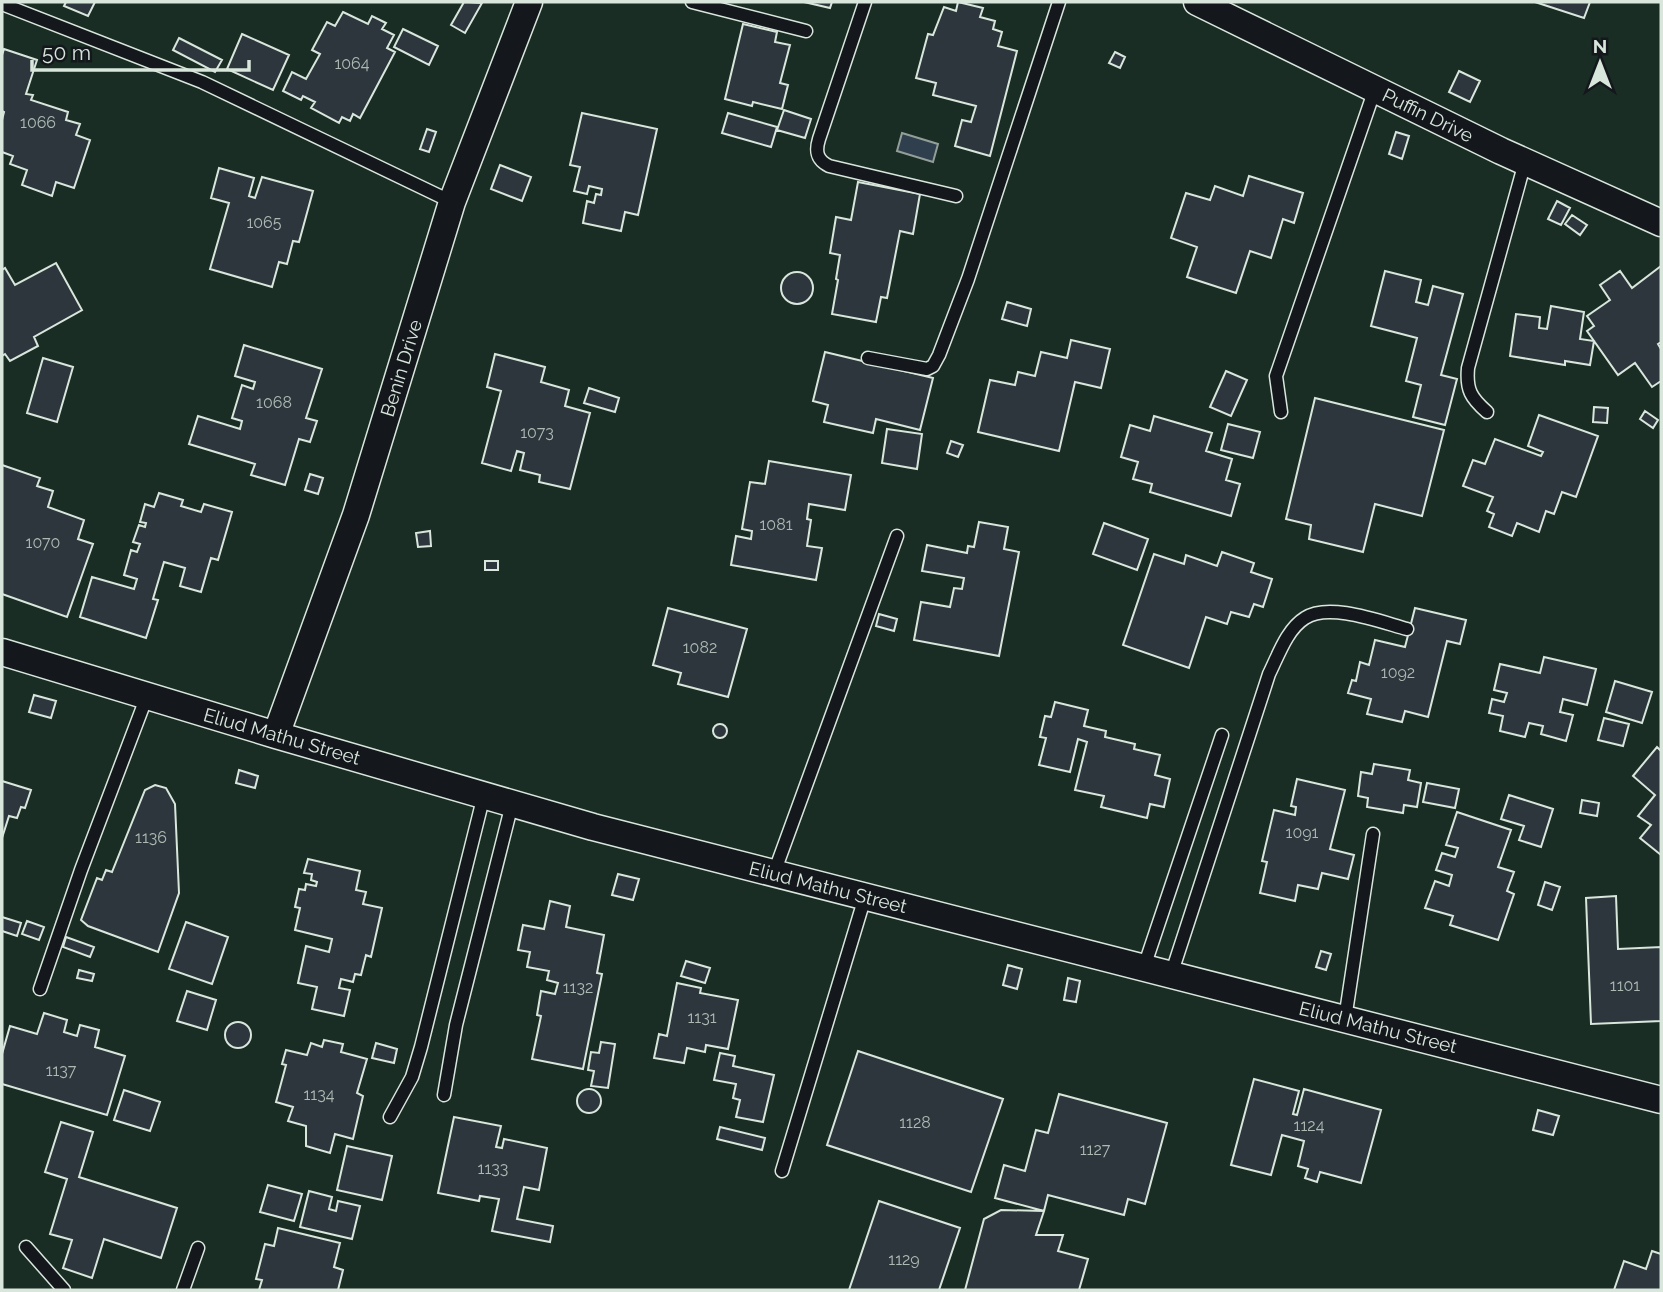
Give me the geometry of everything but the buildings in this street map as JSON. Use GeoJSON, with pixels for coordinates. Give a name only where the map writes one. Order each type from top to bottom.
{"type":"FeatureCollection","features":[{"type":"Feature","properties":{"kind":"street","name":"Benin Drive"},"geometry":{"type":"LineString","coordinates":[[276,735],[356,515],[452,202],[529,2]]}},
{"type":"Feature","properties":{"kind":"street","name":"Puffin Drive"},"geometry":{"type":"LineString","coordinates":[[1197,2],[1525,162],[1661,223]]}},
{"type":"Feature","properties":{"kind":"street","name":"Eliud Mathu Street"},"geometry":{"type":"LineString","coordinates":[[2,652],[512,804],[1661,1100]]}},
{"type":"Feature","properties":{"kind":"lane"},"geometry":{"type":"LineString","coordinates":[[692,2],[806,31]]}},
{"type":"Feature","properties":{"kind":"lane"},"geometry":{"type":"LineString","coordinates":[[865,2],[816,149],[818,156],[829,166],[956,196]]}},
{"type":"Feature","properties":{"kind":"lane"},"geometry":{"type":"LineString","coordinates":[[868,358],[927,369],[933,366],[939,355],[968,279],[1059,2]]}},
{"type":"Feature","properties":{"kind":"lane"},"geometry":{"type":"LineString","coordinates":[[2,4],[202,82],[452,202]]}},
{"type":"Feature","properties":{"kind":"lane"},"geometry":{"type":"LineString","coordinates":[[1281,412],[1276,376],[1375,89]]}},
{"type":"Feature","properties":{"kind":"lane"},"geometry":{"type":"LineString","coordinates":[[1487,412],[1470,396],[1466,383],[1468,368],[1525,162]]}},
{"type":"Feature","properties":{"kind":"lane"},"geometry":{"type":"LineString","coordinates":[[774,873],[897,537]]}},
{"type":"Feature","properties":{"kind":"lane"},"geometry":{"type":"LineString","coordinates":[[1171,975],[1269,674],[1288,637],[1304,618],[1322,612],[1348,614],[1407,629]]}},
{"type":"Feature","properties":{"kind":"lane"},"geometry":{"type":"LineString","coordinates":[[40,989],[80,870],[147,696]]}},
{"type":"Feature","properties":{"kind":"lane"},"geometry":{"type":"LineString","coordinates":[[1144,967],[1222,735]]}},
{"type":"Feature","properties":{"kind":"lane"},"geometry":{"type":"LineString","coordinates":[[390,1117],[412,1077],[421,1047],[484,795]]}},
{"type":"Feature","properties":{"kind":"lane"},"geometry":{"type":"LineString","coordinates":[[443,1095],[456,1025],[512,804]]}},
{"type":"Feature","properties":{"kind":"lane"},"geometry":{"type":"LineString","coordinates":[[1345,1019],[1374,834]]}},
{"type":"Feature","properties":{"kind":"lane"},"geometry":{"type":"LineString","coordinates":[[782,1171],[865,897]]}},
{"type":"Feature","properties":{"kind":"lane"},"geometry":{"type":"LineString","coordinates":[[26,1247],[64,1290]]}},
{"type":"Feature","properties":{"kind":"lane"},"geometry":{"type":"LineString","coordinates":[[183,1290],[198,1248]]}},
{"type":"Feature","properties":{"kind":"green space"},"geometry":{"type":"Polygon","coordinates":[[[2,2],[1661,2],[1661,1290],[2,1290],[2,2]]]}},
{"type":"Feature","properties":{"kind":"water"},"geometry":{"type":"Polygon","coordinates":[[[902,133],[938,144],[933,162],[897,151],[902,133]]]}}]}
